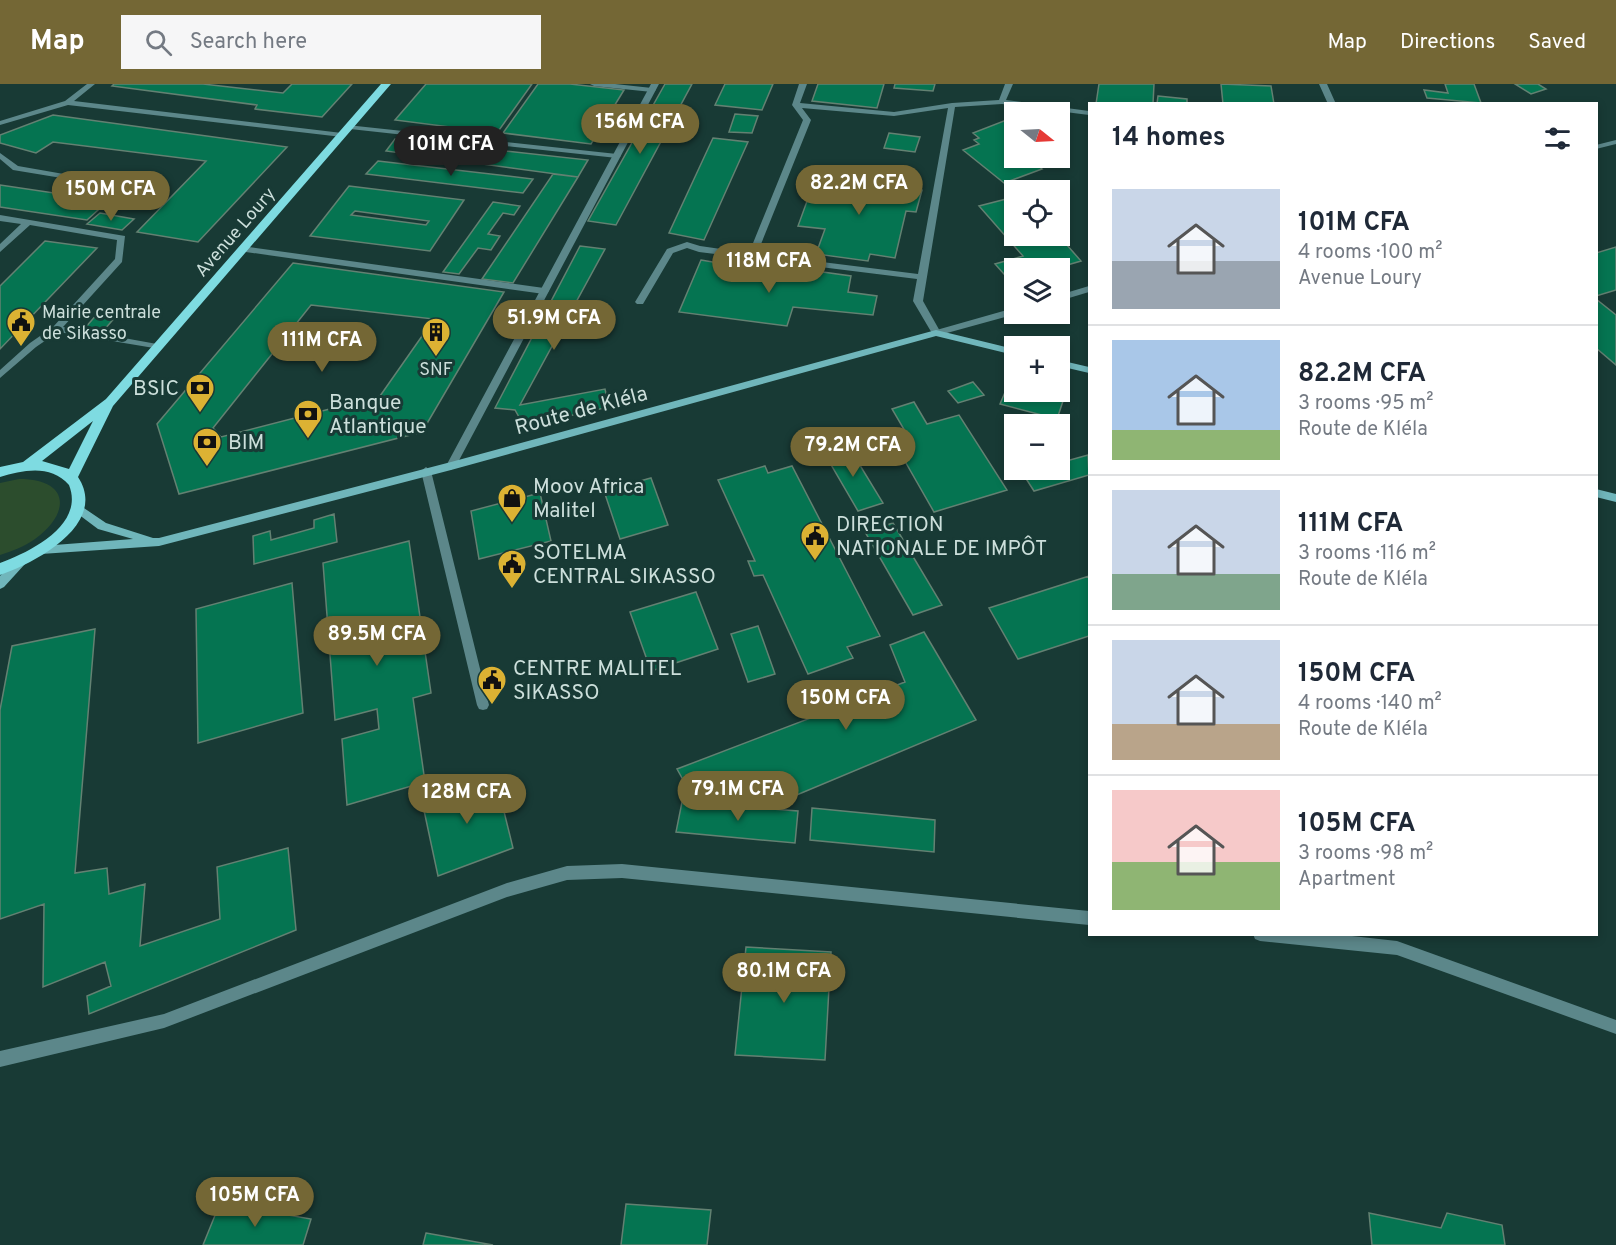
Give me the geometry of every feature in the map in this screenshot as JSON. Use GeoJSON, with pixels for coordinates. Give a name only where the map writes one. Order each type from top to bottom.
{"type":"FeatureCollection","features":[{"type":"Feature","properties":{"kind":"main road","name":"Avenue Loury"},"geometry":{"type":"LineString","coordinates":[[110,402],[386,84]]}},
{"type":"Feature","properties":{"kind":"main road","name":"Route de Kléla"},"geometry":{"type":"LineString","coordinates":[[41,550],[159,542],[451,466],[936,333],[1004,350]]}},
{"type":"Feature","properties":{"kind":"main road"},"geometry":{"type":"LineString","coordinates":[[1070,366],[1088,370]]}},
{"type":"Feature","properties":{"kind":"main road"},"geometry":{"type":"LineString","coordinates":[[26,466],[110,402]]}},
{"type":"Feature","properties":{"kind":"main road"},"geometry":{"type":"LineString","coordinates":[[72,477],[110,402]]}},
{"type":"Feature","properties":{"kind":"main road"},"geometry":{"type":"LineString","coordinates":[[0,472],[26,466],[52,468],[72,477],[78,486],[80,496],[78,508],[64,530],[41,550],[0,569]]}},
{"type":"Feature","properties":{"kind":"main road"},"geometry":{"type":"LineString","coordinates":[[1598,494],[1616,498]]}},
{"type":"Feature","properties":{"kind":"main road"},"geometry":{"type":"LineString","coordinates":[[78,508],[102,526],[159,542]]}},
{"type":"Feature","properties":{"kind":"main road"},"geometry":{"type":"LineString","coordinates":[[0,584],[21,561]]}},
{"type":"Feature","properties":{"kind":"street"},"geometry":{"type":"LineString","coordinates":[[68,103],[91,84]]}},
{"type":"Feature","properties":{"kind":"street"},"geometry":{"type":"LineString","coordinates":[[451,466],[654,87],[594,84]]}},
{"type":"Feature","properties":{"kind":"street"},"geometry":{"type":"LineString","coordinates":[[796,105],[803,84]]}},
{"type":"Feature","properties":{"kind":"street"},"geometry":{"type":"LineString","coordinates":[[1002,102],[1009,84]]}},
{"type":"Feature","properties":{"kind":"street"},"geometry":{"type":"LineString","coordinates":[[1323,84],[1331,102]]}},
{"type":"Feature","properties":{"kind":"street"},"geometry":{"type":"LineString","coordinates":[[796,105],[894,114],[952,105],[1002,102],[1088,113]]}},
{"type":"Feature","properties":{"kind":"street"},"geometry":{"type":"LineString","coordinates":[[0,123],[68,103],[617,156]]}},
{"type":"Feature","properties":{"kind":"street"},"geometry":{"type":"LineString","coordinates":[[752,256],[807,120],[796,105]]}},
{"type":"Feature","properties":{"kind":"street"},"geometry":{"type":"LineString","coordinates":[[952,105],[918,302],[936,333],[1004,313]]}},
{"type":"Feature","properties":{"kind":"street"},"geometry":{"type":"LineString","coordinates":[[1598,146],[1616,142]]}},
{"type":"Feature","properties":{"kind":"street"},"geometry":{"type":"LineString","coordinates":[[0,155],[16,168],[98,182]]}},
{"type":"Feature","properties":{"kind":"street"},"geometry":{"type":"LineString","coordinates":[[0,218],[122,237],[119,260],[56,329],[33,345],[0,375]]}},
{"type":"Feature","properties":{"kind":"street"},"geometry":{"type":"LineString","coordinates":[[0,249],[28,222]]}},
{"type":"Feature","properties":{"kind":"street"},"geometry":{"type":"LineString","coordinates":[[640,302],[670,251],[687,244],[699,249],[921,277]]}},
{"type":"Feature","properties":{"kind":"street"},"geometry":{"type":"LineString","coordinates":[[242,249],[544,291]]}},
{"type":"Feature","properties":{"kind":"street"},"geometry":{"type":"LineString","coordinates":[[1070,295],[1088,289]]}},
{"type":"Feature","properties":{"kind":"street"},"geometry":{"type":"LineString","coordinates":[[56,329],[157,346]]}},
{"type":"Feature","properties":{"kind":"street"},"geometry":{"type":"LineString","coordinates":[[426,471],[483,705]]}},
{"type":"Feature","properties":{"kind":"street"},"geometry":{"type":"LineString","coordinates":[[0,1059],[164,1021],[507,891],[567,873],[622,871],[1088,918]]}},
{"type":"Feature","properties":{"kind":"street"},"geometry":{"type":"LineString","coordinates":[[1280,936],[1398,948],[1616,1028]]}},
{"type":"Feature","properties":{"kind":"green space"},"geometry":{"type":"Polygon","coordinates":[[[19,479],[36,481],[56,491],[60,499],[59,509],[47,529],[35,539],[22,547],[0,555],[0,483],[19,479]]]}},
{"type":"Feature","properties":{"kind":"building"},"geometry":{"type":"Polygon","coordinates":[[[114,84],[203,84],[283,93],[292,84],[352,84],[322,117],[255,109],[257,105],[112,86],[114,84]]]}},
{"type":"Feature","properties":{"kind":"building"},"geometry":{"type":"Polygon","coordinates":[[[426,84],[532,84],[497,133],[395,120],[426,84]]]}},
{"type":"Feature","properties":{"kind":"building"},"geometry":{"type":"Polygon","coordinates":[[[538,84],[570,84],[624,90],[591,144],[503,133],[538,84]]]}},
{"type":"Feature","properties":{"kind":"building"},"geometry":{"type":"Polygon","coordinates":[[[665,84],[692,84],[616,225],[588,221],[665,84]]]}},
{"type":"Feature","properties":{"kind":"building"},"geometry":{"type":"Polygon","coordinates":[[[725,84],[773,84],[762,110],[715,105],[725,84]]]}},
{"type":"Feature","properties":{"kind":"building"},"geometry":{"type":"Polygon","coordinates":[[[818,84],[884,84],[877,108],[812,101],[818,84]]]}},
{"type":"Feature","properties":{"kind":"building"},"geometry":{"type":"Polygon","coordinates":[[[895,84],[935,84],[933,91],[894,88],[895,84]]]}},
{"type":"Feature","properties":{"kind":"building"},"geometry":{"type":"Polygon","coordinates":[[[1099,84],[1154,84],[1153,102],[1096,102],[1099,84]]]}},
{"type":"Feature","properties":{"kind":"building"},"geometry":{"type":"Polygon","coordinates":[[[1221,84],[1271,86],[1274,102],[1223,102],[1221,84]]]}},
{"type":"Feature","properties":{"kind":"building"},"geometry":{"type":"Polygon","coordinates":[[[1445,84],[1474,84],[1481,102],[1427,98],[1424,90],[1448,93],[1445,84]]]}},
{"type":"Feature","properties":{"kind":"building"},"geometry":{"type":"Polygon","coordinates":[[[1515,84],[1538,84],[1546,89],[1531,94],[1515,84]]]}},
{"type":"Feature","properties":{"kind":"building"},"geometry":{"type":"Polygon","coordinates":[[[1158,96],[1187,99],[1187,102],[1157,102],[1158,96]]]}},
{"type":"Feature","properties":{"kind":"building"},"geometry":{"type":"Polygon","coordinates":[[[735,114],[758,116],[752,133],[729,132],[735,114]]]}},
{"type":"Feature","properties":{"kind":"building"},"geometry":{"type":"Polygon","coordinates":[[[53,115],[287,147],[198,242],[137,232],[206,161],[53,142],[36,153],[0,143],[0,135],[53,115]]]}},
{"type":"Feature","properties":{"kind":"building"},"geometry":{"type":"Polygon","coordinates":[[[1004,121],[1004,168],[1042,169],[1012,180],[1004,180],[1004,183],[963,150],[979,144],[974,140],[979,138],[973,133],[1004,121]]]}},
{"type":"Feature","properties":{"kind":"building"},"geometry":{"type":"Polygon","coordinates":[[[889,133],[920,137],[915,152],[884,148],[889,133]]]}},
{"type":"Feature","properties":{"kind":"building"},"geometry":{"type":"Polygon","coordinates":[[[713,138],[748,142],[704,240],[669,233],[713,138]]]}},
{"type":"Feature","properties":{"kind":"building"},"geometry":{"type":"Polygon","coordinates":[[[395,139],[588,160],[578,177],[386,151],[395,139]]]}},
{"type":"Feature","properties":{"kind":"building"},"geometry":{"type":"Polygon","coordinates":[[[378,161],[533,179],[523,193],[366,174],[378,161]]]}},
{"type":"Feature","properties":{"kind":"building"},"geometry":{"type":"Polygon","coordinates":[[[553,174],[578,177],[513,283],[482,279],[553,174]]]}},
{"type":"Feature","properties":{"kind":"building"},"geometry":{"type":"Polygon","coordinates":[[[843,174],[891,180],[889,185],[922,190],[916,212],[906,211],[895,258],[870,254],[868,261],[816,254],[825,229],[798,226],[814,182],[840,185],[843,174]]]}},
{"type":"Feature","properties":{"kind":"building"},"geometry":{"type":"Polygon","coordinates":[[[0,185],[108,201],[87,220],[0,207],[0,185]]]}},
{"type":"Feature","properties":{"kind":"building"},"geometry":{"type":"Polygon","coordinates":[[[349,186],[464,200],[430,251],[310,236],[349,186]],[[355,211],[351,215],[426,225],[429,221],[355,211]]]}},
{"type":"Feature","properties":{"kind":"building"},"geometry":{"type":"Polygon","coordinates":[[[1004,200],[1004,234],[979,206],[1004,200]]]}},
{"type":"Feature","properties":{"kind":"building"},"geometry":{"type":"Polygon","coordinates":[[[493,202],[520,206],[514,215],[503,213],[488,234],[500,236],[491,250],[478,248],[459,274],[443,272],[493,202]]]}},
{"type":"Feature","properties":{"kind":"building"},"geometry":{"type":"Polygon","coordinates":[[[100,213],[134,219],[122,230],[87,224],[100,213]]]}},
{"type":"Feature","properties":{"kind":"building"},"geometry":{"type":"Polygon","coordinates":[[[45,241],[97,248],[0,349],[0,286],[45,241]]]}},
{"type":"Feature","properties":{"kind":"building"},"geometry":{"type":"Polygon","coordinates":[[[580,246],[605,249],[520,405],[605,389],[609,407],[524,426],[515,410],[495,408],[580,246]]]}},
{"type":"Feature","properties":{"kind":"building"},"geometry":{"type":"Polygon","coordinates":[[[1014,246],[1068,246],[1081,261],[1070,264],[1070,258],[1016,258],[1023,256],[1014,246]]]}},
{"type":"Feature","properties":{"kind":"building"},"geometry":{"type":"Polygon","coordinates":[[[1616,247],[1616,290],[1598,295],[1598,252],[1616,247]]]}},
{"type":"Feature","properties":{"kind":"building"},"geometry":{"type":"Polygon","coordinates":[[[701,260],[783,274],[787,267],[851,276],[848,292],[877,296],[873,315],[793,307],[787,326],[679,312],[701,260]]]}},
{"type":"Feature","properties":{"kind":"building"},"geometry":{"type":"Polygon","coordinates":[[[1004,261],[1004,274],[995,264],[1004,261]]]}},
{"type":"Feature","properties":{"kind":"building","name":"SNF"},"geometry":{"type":"Polygon","coordinates":[[[293,263],[504,292],[422,432],[179,494],[157,424],[293,263]],[[311,305],[213,428],[221,437],[380,396],[434,319],[311,305]]]}},
{"type":"Feature","properties":{"kind":"building"},"geometry":{"type":"Polygon","coordinates":[[[1598,301],[1616,315],[1616,365],[1598,350],[1598,301]]]}},
{"type":"Feature","properties":{"kind":"building"},"geometry":{"type":"Polygon","coordinates":[[[98,313],[117,315],[104,330],[85,328],[98,313]]]}},
{"type":"Feature","properties":{"kind":"building"},"geometry":{"type":"Polygon","coordinates":[[[973,382],[984,395],[958,403],[948,391],[973,382]]]}},
{"type":"Feature","properties":{"kind":"building"},"geometry":{"type":"Polygon","coordinates":[[[1004,395],[1004,402],[1063,402],[1059,414],[1038,414],[1000,404],[1004,395]]]}},
{"type":"Feature","properties":{"kind":"building"},"geometry":{"type":"Polygon","coordinates":[[[914,402],[927,424],[959,415],[1007,490],[934,512],[890,435],[905,431],[892,409],[914,402]]]}},
{"type":"Feature","properties":{"kind":"building"},"geometry":{"type":"Polygon","coordinates":[[[847,444],[883,503],[858,511],[823,451],[847,444]]]}},
{"type":"Feature","properties":{"kind":"building"},"geometry":{"type":"Polygon","coordinates":[[[1088,455],[1088,475],[1034,491],[1027,480],[1070,480],[1070,460],[1088,455]]]}},
{"type":"Feature","properties":{"kind":"building"},"geometry":{"type":"Polygon","coordinates":[[[765,466],[768,473],[792,466],[880,636],[847,647],[853,658],[808,674],[763,575],[754,576],[748,561],[755,561],[718,480],[765,466]]]}},
{"type":"Feature","properties":{"kind":"building"},"geometry":{"type":"Polygon","coordinates":[[[651,478],[668,525],[620,539],[604,491],[651,478]]]}},
{"type":"Feature","properties":{"kind":"building"},"geometry":{"type":"Polygon","coordinates":[[[540,493],[551,541],[479,559],[471,511],[540,493]]]}},
{"type":"Feature","properties":{"kind":"building"},"geometry":{"type":"Polygon","coordinates":[[[334,514],[337,542],[254,564],[253,536],[270,531],[271,540],[314,528],[314,520],[334,514]]]}},
{"type":"Feature","properties":{"kind":"building"},"geometry":{"type":"Polygon","coordinates":[[[893,523],[942,605],[913,615],[865,532],[893,523]]]}},
{"type":"Feature","properties":{"kind":"building"},"geometry":{"type":"Polygon","coordinates":[[[409,541],[431,693],[413,698],[425,782],[347,805],[342,739],[379,729],[377,709],[335,720],[323,563],[409,541]]]}},
{"type":"Feature","properties":{"kind":"building"},"geometry":{"type":"Polygon","coordinates":[[[1088,576],[1088,636],[1018,659],[989,608],[1088,576]]]}},
{"type":"Feature","properties":{"kind":"building"},"geometry":{"type":"Polygon","coordinates":[[[292,583],[303,713],[198,743],[196,609],[292,583]]]}},
{"type":"Feature","properties":{"kind":"building"},"geometry":{"type":"Polygon","coordinates":[[[696,592],[718,649],[651,671],[630,612],[696,592]]]}},
{"type":"Feature","properties":{"kind":"building"},"geometry":{"type":"Polygon","coordinates":[[[758,626],[775,674],[748,682],[731,634],[758,626]]]}},
{"type":"Feature","properties":{"kind":"building"},"geometry":{"type":"Polygon","coordinates":[[[95,629],[75,873],[107,868],[109,894],[145,884],[140,946],[220,919],[217,867],[288,848],[296,930],[89,1014],[87,996],[111,986],[105,962],[43,987],[44,904],[0,919],[0,710],[12,646],[95,629]]]}},
{"type":"Feature","properties":{"kind":"building"},"geometry":{"type":"Polygon","coordinates":[[[924,632],[976,720],[787,799],[780,787],[763,796],[748,773],[691,794],[677,769],[905,682],[890,645],[924,632]]]}},
{"type":"Feature","properties":{"kind":"building"},"geometry":{"type":"Polygon","coordinates":[[[495,775],[513,848],[438,876],[422,801],[495,775]]]}},
{"type":"Feature","properties":{"kind":"building"},"geometry":{"type":"Polygon","coordinates":[[[682,802],[798,811],[795,843],[676,832],[682,802]]]}},
{"type":"Feature","properties":{"kind":"building"},"geometry":{"type":"Polygon","coordinates":[[[812,808],[935,820],[934,852],[810,840],[812,808]]]}},
{"type":"Feature","properties":{"kind":"building"},"geometry":{"type":"Polygon","coordinates":[[[746,947],[831,952],[825,1060],[735,1055],[746,947]]]}},
{"type":"Feature","properties":{"kind":"building"},"geometry":{"type":"Polygon","coordinates":[[[220,1203],[311,1219],[303,1245],[203,1245],[220,1203]]]}},
{"type":"Feature","properties":{"kind":"building"},"geometry":{"type":"Polygon","coordinates":[[[626,1204],[711,1210],[707,1245],[621,1245],[626,1204]]]}},
{"type":"Feature","properties":{"kind":"building"},"geometry":{"type":"Polygon","coordinates":[[[1369,1213],[1441,1228],[1447,1213],[1502,1225],[1505,1245],[1372,1245],[1369,1213]]]}},
{"type":"Feature","properties":{"kind":"building"},"geometry":{"type":"Polygon","coordinates":[[[426,1233],[493,1245],[423,1245],[426,1233]]]}},
{"type":"Feature","properties":{"kind":"place","name":"Mairie centrale de Sikasso"},"geometry":{"type":"Point","coordinates":[21,348]}},
{"type":"Feature","properties":{"kind":"place","name":"SNF"},"geometry":{"type":"Point","coordinates":[436,358]}},
{"type":"Feature","properties":{"kind":"place","name":"BSIC"},"geometry":{"type":"Point","coordinates":[200,414]}},
{"type":"Feature","properties":{"kind":"place","name":"Banque Atlantique"},"geometry":{"type":"Point","coordinates":[308,440]}},
{"type":"Feature","properties":{"kind":"place","name":"BIM"},"geometry":{"type":"Point","coordinates":[207,468]}},
{"type":"Feature","properties":{"kind":"place","name":"Moov Africa Malitel"},"geometry":{"type":"Point","coordinates":[512,524]}},
{"type":"Feature","properties":{"kind":"place","name":"DIRECTION NATIONALE DE IMPÔT"},"geometry":{"type":"Point","coordinates":[815,562]}},
{"type":"Feature","properties":{"kind":"place","name":"SOTELMA CENTRAL SIKASSO"},"geometry":{"type":"Point","coordinates":[512,590]}},
{"type":"Feature","properties":{"kind":"place","name":"CENTRE MALITEL SIKASSO"},"geometry":{"type":"Point","coordinates":[492,706]}}]}
